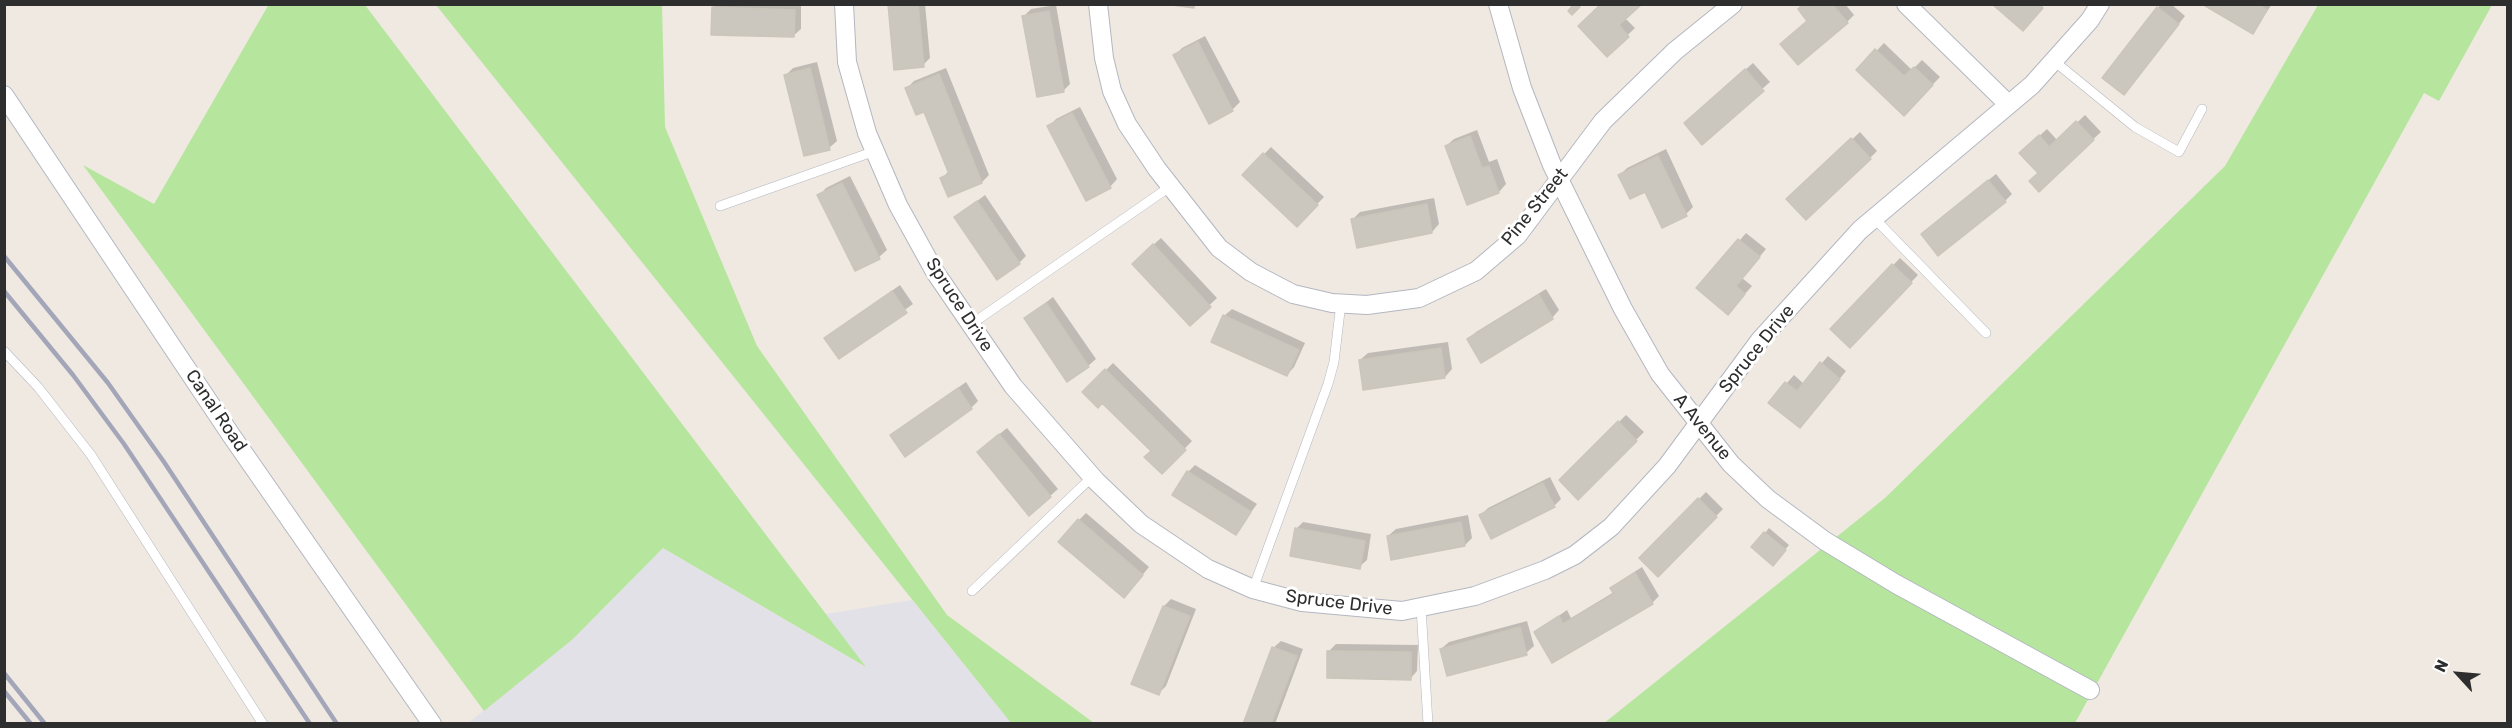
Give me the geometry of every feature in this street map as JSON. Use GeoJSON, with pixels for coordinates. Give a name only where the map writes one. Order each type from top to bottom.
{"type":"FeatureCollection","features":[{"type":"Feature","properties":{"kind":"street","name":"Spruce Drive"},"geometry":{"type":"LineString","coordinates":[[844,4],[848,62],[867,133],[904,214],[935,272],[1012,386],[1092,477],[1141,524],[1208,569],[1253,589],[1302,602],[1402,611],[1475,596],[1545,570],[1575,555],[1611,527],[1666,466],[1760,340],[1860,230],[2032,85],[2100,4]]}},
{"type":"Feature","properties":{"kind":"street","name":"Pine Street"},"geometry":{"type":"LineString","coordinates":[[1098,4],[1104,58],[1112,91],[1127,124],[1170,186],[1219,248],[1251,272],[1293,294],[1341,303],[1367,305],[1419,298],[1476,271],[1517,236],[1603,121],[1675,51],[1733,4]]}},
{"type":"Feature","properties":{"kind":"street","name":"A Avenue"},"geometry":{"type":"LineString","coordinates":[[1498,4],[1522,88],[1559,181],[1623,309],[1660,374],[1698,424],[1750,484],[1797,522],[1896,584],[2090,690]]}},
{"type":"Feature","properties":{"kind":"street"},"geometry":{"type":"LineString","coordinates":[[1906,4],[2008,104]]}},
{"type":"Feature","properties":{"kind":"street","name":"Canal Road"},"geometry":{"type":"LineString","coordinates":[[4,94],[231,435],[432,723]]}},
{"type":"Feature","properties":{"kind":"lane"},"geometry":{"type":"LineString","coordinates":[[2054,61],[2135,127],[2179,152],[2202,109]]}},
{"type":"Feature","properties":{"kind":"lane"},"geometry":{"type":"LineString","coordinates":[[720,206],[875,151]]}},
{"type":"Feature","properties":{"kind":"lane"},"geometry":{"type":"LineString","coordinates":[[970,325],[1170,186]]}},
{"type":"Feature","properties":{"kind":"lane"},"geometry":{"type":"LineString","coordinates":[[1874,218],[1986,333]]}},
{"type":"Feature","properties":{"kind":"lane"},"geometry":{"type":"LineString","coordinates":[[1253,589],[1328,384],[1334,362],[1341,303]]}},
{"type":"Feature","properties":{"kind":"lane"},"geometry":{"type":"LineString","coordinates":[[4,351],[39,387],[91,455],[263,723]]}},
{"type":"Feature","properties":{"kind":"lane"},"geometry":{"type":"LineString","coordinates":[[972,591],[1092,477]]}},
{"type":"Feature","properties":{"kind":"lane"},"geometry":{"type":"LineString","coordinates":[[1421,607],[1428,723]]}},
{"type":"Feature","properties":{"kind":"shaded area"},"geometry":{"type":"Polygon","coordinates":[[[663,548],[864,666],[826,614],[912,600],[1011,723],[467,724],[573,639],[663,548]]]}},
{"type":"Feature","properties":{"kind":"green space"},"geometry":{"type":"Polygon","coordinates":[[[269,4],[365,5],[866,667],[663,548],[573,639],[484,711],[83,165],[154,204],[269,4]]]}},
{"type":"Feature","properties":{"kind":"green space"},"geometry":{"type":"Polygon","coordinates":[[[436,5],[662,5],[665,127],[757,346],[947,615],[1094,723],[1011,723],[436,5]]]}},
{"type":"Feature","properties":{"kind":"green space"},"geometry":{"type":"Polygon","coordinates":[[[2318,5],[2492,5],[2439,101],[2424,93],[2075,723],[1603,724],[1885,498],[2225,166],[2318,5]]]}},
{"type":"Feature","properties":{"kind":"building"},"geometry":{"type":"Polygon","coordinates":[[[888,4],[918,4],[924,67],[894,70],[888,4]]]}},
{"type":"Feature","properties":{"kind":"building"},"geometry":{"type":"Polygon","coordinates":[[[1165,4],[1194,4],[1194,8],[1165,4]]]}},
{"type":"Feature","properties":{"kind":"building"},"geometry":{"type":"Polygon","coordinates":[[[1574,4],[1580,7],[1572,15],[1568,11],[1574,4]]]}},
{"type":"Feature","properties":{"kind":"building"},"geometry":{"type":"Polygon","coordinates":[[[1601,4],[1642,4],[1619,25],[1629,37],[1607,57],[1578,26],[1601,4]]]}},
{"type":"Feature","properties":{"kind":"building"},"geometry":{"type":"Polygon","coordinates":[[[1803,4],[1832,4],[1848,23],[1798,65],[1780,44],[1807,21],[1798,9],[1803,4]]]}},
{"type":"Feature","properties":{"kind":"building"},"geometry":{"type":"Polygon","coordinates":[[[1992,4],[2039,4],[2043,8],[2023,31],[1992,4]]]}},
{"type":"Feature","properties":{"kind":"building"},"geometry":{"type":"Polygon","coordinates":[[[2202,4],[2258,4],[2267,10],[2253,34],[2202,4]]]}},
{"type":"Feature","properties":{"kind":"building"},"geometry":{"type":"Polygon","coordinates":[[[712,7],[795,10],[794,37],[711,35],[712,7]]]}},
{"type":"Feature","properties":{"kind":"building"},"geometry":{"type":"Polygon","coordinates":[[[2157,7],[2179,24],[2124,95],[2102,78],[2157,7]]]}},
{"type":"Feature","properties":{"kind":"building"},"geometry":{"type":"Polygon","coordinates":[[[1049,11],[1064,92],[1037,97],[1022,16],[1049,11]]]}},
{"type":"Feature","properties":{"kind":"building"},"geometry":{"type":"Polygon","coordinates":[[[1198,42],[1233,111],[1209,124],[1173,55],[1198,42]]]}},
{"type":"Feature","properties":{"kind":"building"},"geometry":{"type":"Polygon","coordinates":[[[1875,49],[1904,76],[1914,67],[1933,85],[1904,116],[1856,70],[1875,49]]]}},
{"type":"Feature","properties":{"kind":"building"},"geometry":{"type":"Polygon","coordinates":[[[810,68],[830,150],[804,156],[784,75],[810,68]]]}},
{"type":"Feature","properties":{"kind":"building"},"geometry":{"type":"Polygon","coordinates":[[[1745,69],[1764,91],[1702,145],[1684,123],[1745,69]]]}},
{"type":"Feature","properties":{"kind":"building"},"geometry":{"type":"Polygon","coordinates":[[[939,74],[982,183],[948,197],[940,178],[949,174],[924,112],[916,115],[905,88],[939,74]]]}},
{"type":"Feature","properties":{"kind":"building"},"geometry":{"type":"Polygon","coordinates":[[[1072,113],[1111,188],[1086,201],[1047,126],[1072,113]]]}},
{"type":"Feature","properties":{"kind":"building"},"geometry":{"type":"Polygon","coordinates":[[[2076,121],[2094,140],[2039,192],[2029,181],[2038,173],[2019,153],[2039,135],[2049,147],[2076,121]]]}},
{"type":"Feature","properties":{"kind":"building"},"geometry":{"type":"Polygon","coordinates":[[[1470,136],[1482,168],[1489,166],[1499,193],[1467,205],[1445,146],[1470,136]]]}},
{"type":"Feature","properties":{"kind":"building"},"geometry":{"type":"Polygon","coordinates":[[[1851,138],[1871,159],[1806,220],[1786,199],[1851,138]]]}},
{"type":"Feature","properties":{"kind":"building"},"geometry":{"type":"Polygon","coordinates":[[[1263,153],[1318,205],[1297,227],[1242,175],[1263,153]]]}},
{"type":"Feature","properties":{"kind":"building"},"geometry":{"type":"Polygon","coordinates":[[[1658,156],[1687,216],[1662,228],[1645,192],[1630,199],[1618,175],[1658,156]]]}},
{"type":"Feature","properties":{"kind":"building"},"geometry":{"type":"Polygon","coordinates":[[[1988,180],[2006,202],[1938,256],[1921,234],[1988,180]]]}},
{"type":"Feature","properties":{"kind":"building"},"geometry":{"type":"Polygon","coordinates":[[[842,183],[880,259],[855,271],[817,195],[842,183]]]}},
{"type":"Feature","properties":{"kind":"building"},"geometry":{"type":"Polygon","coordinates":[[[977,201],[1020,264],[997,280],[954,217],[977,201]]]}},
{"type":"Feature","properties":{"kind":"building"},"geometry":{"type":"Polygon","coordinates":[[[1427,204],[1432,233],[1357,248],[1351,219],[1427,204]]]}},
{"type":"Feature","properties":{"kind":"building"},"geometry":{"type":"Polygon","coordinates":[[[1738,239],[1760,257],[1736,286],[1745,294],[1728,315],[1696,288],[1738,239]]]}},
{"type":"Feature","properties":{"kind":"building"},"geometry":{"type":"Polygon","coordinates":[[[1153,244],[1211,307],[1190,326],[1132,264],[1153,244]]]}},
{"type":"Feature","properties":{"kind":"building"},"geometry":{"type":"Polygon","coordinates":[[[1892,264],[1912,283],[1850,348],[1830,329],[1892,264]]]}},
{"type":"Feature","properties":{"kind":"building"},"geometry":{"type":"Polygon","coordinates":[[[892,291],[907,313],[839,359],[824,338],[892,291]]]}},
{"type":"Feature","properties":{"kind":"building"},"geometry":{"type":"Polygon","coordinates":[[[1539,295],[1553,319],[1481,363],[1467,339],[1539,295]]]}},
{"type":"Feature","properties":{"kind":"building"},"geometry":{"type":"Polygon","coordinates":[[[1046,303],[1089,367],[1067,382],[1024,318],[1046,303]]]}},
{"type":"Feature","properties":{"kind":"building"},"geometry":{"type":"Polygon","coordinates":[[[1223,315],[1299,350],[1287,376],[1211,342],[1223,315]]]}},
{"type":"Feature","properties":{"kind":"building"},"geometry":{"type":"Polygon","coordinates":[[[1441,348],[1445,378],[1363,390],[1359,360],[1441,348]]]}},
{"type":"Feature","properties":{"kind":"building"},"geometry":{"type":"Polygon","coordinates":[[[1820,362],[1840,379],[1800,428],[1768,403],[1785,382],[1797,391],[1820,362]]]}},
{"type":"Feature","properties":{"kind":"building"},"geometry":{"type":"Polygon","coordinates":[[[1105,369],[1186,450],[1162,474],[1144,457],[1151,451],[1102,403],[1098,408],[1082,392],[1105,369]]]}},
{"type":"Feature","properties":{"kind":"building"},"geometry":{"type":"Polygon","coordinates":[[[958,388],[972,409],[905,457],[890,435],[958,388]]]}},
{"type":"Feature","properties":{"kind":"building"},"geometry":{"type":"Polygon","coordinates":[[[1618,421],[1637,441],[1578,500],[1559,480],[1618,421]]]}},
{"type":"Feature","properties":{"kind":"building"},"geometry":{"type":"Polygon","coordinates":[[[999,434],[1051,497],[1029,516],[977,452],[999,434]]]}},
{"type":"Feature","properties":{"kind":"building"},"geometry":{"type":"Polygon","coordinates":[[[1187,471],[1251,512],[1236,535],[1172,495],[1187,471]]]}},
{"type":"Feature","properties":{"kind":"building"},"geometry":{"type":"Polygon","coordinates":[[[1543,483],[1555,507],[1491,539],[1479,515],[1543,483]]]}},
{"type":"Feature","properties":{"kind":"building"},"geometry":{"type":"Polygon","coordinates":[[[1698,498],[1717,517],[1658,577],[1639,558],[1698,498]]]}},
{"type":"Feature","properties":{"kind":"building"},"geometry":{"type":"Polygon","coordinates":[[[1078,519],[1143,575],[1124,598],[1058,542],[1078,519]]]}},
{"type":"Feature","properties":{"kind":"building"},"geometry":{"type":"Polygon","coordinates":[[[1461,522],[1465,546],[1391,560],[1387,536],[1461,522]]]}},
{"type":"Feature","properties":{"kind":"building"},"geometry":{"type":"Polygon","coordinates":[[[1295,528],[1365,541],[1360,569],[1290,556],[1295,528]]]}},
{"type":"Feature","properties":{"kind":"building"},"geometry":{"type":"Polygon","coordinates":[[[1764,532],[1786,550],[1773,566],[1751,547],[1764,532]]]}},
{"type":"Feature","properties":{"kind":"building"},"geometry":{"type":"Polygon","coordinates":[[[1635,573],[1653,604],[1552,663],[1534,632],[1559,616],[1563,624],[1614,594],[1610,588],[1635,573]]]}},
{"type":"Feature","properties":{"kind":"building"},"geometry":{"type":"Polygon","coordinates":[[[1163,606],[1190,616],[1159,695],[1131,684],[1163,606]]]}},
{"type":"Feature","properties":{"kind":"building"},"geometry":{"type":"Polygon","coordinates":[[[1520,627],[1527,655],[1447,676],[1440,649],[1520,627]]]}},
{"type":"Feature","properties":{"kind":"building"},"geometry":{"type":"Polygon","coordinates":[[[1272,647],[1297,656],[1271,724],[1243,724],[1272,647]]]}},
{"type":"Feature","properties":{"kind":"building"},"geometry":{"type":"Polygon","coordinates":[[[1327,651],[1411,652],[1411,680],[1327,678],[1327,651]]]}},
{"type":"Feature","properties":{"kind":"railway"},"geometry":{"type":"LineString","coordinates":[[4,256],[108,383],[164,462],[337,724]]}},
{"type":"Feature","properties":{"kind":"railway"},"geometry":{"type":"LineString","coordinates":[[4,291],[73,375],[124,444],[310,724]]}},
{"type":"Feature","properties":{"kind":"railway"},"geometry":{"type":"LineString","coordinates":[[4,673],[45,724]]}},
{"type":"Feature","properties":{"kind":"railway"},"geometry":{"type":"LineString","coordinates":[[4,691],[31,724]]}}]}
